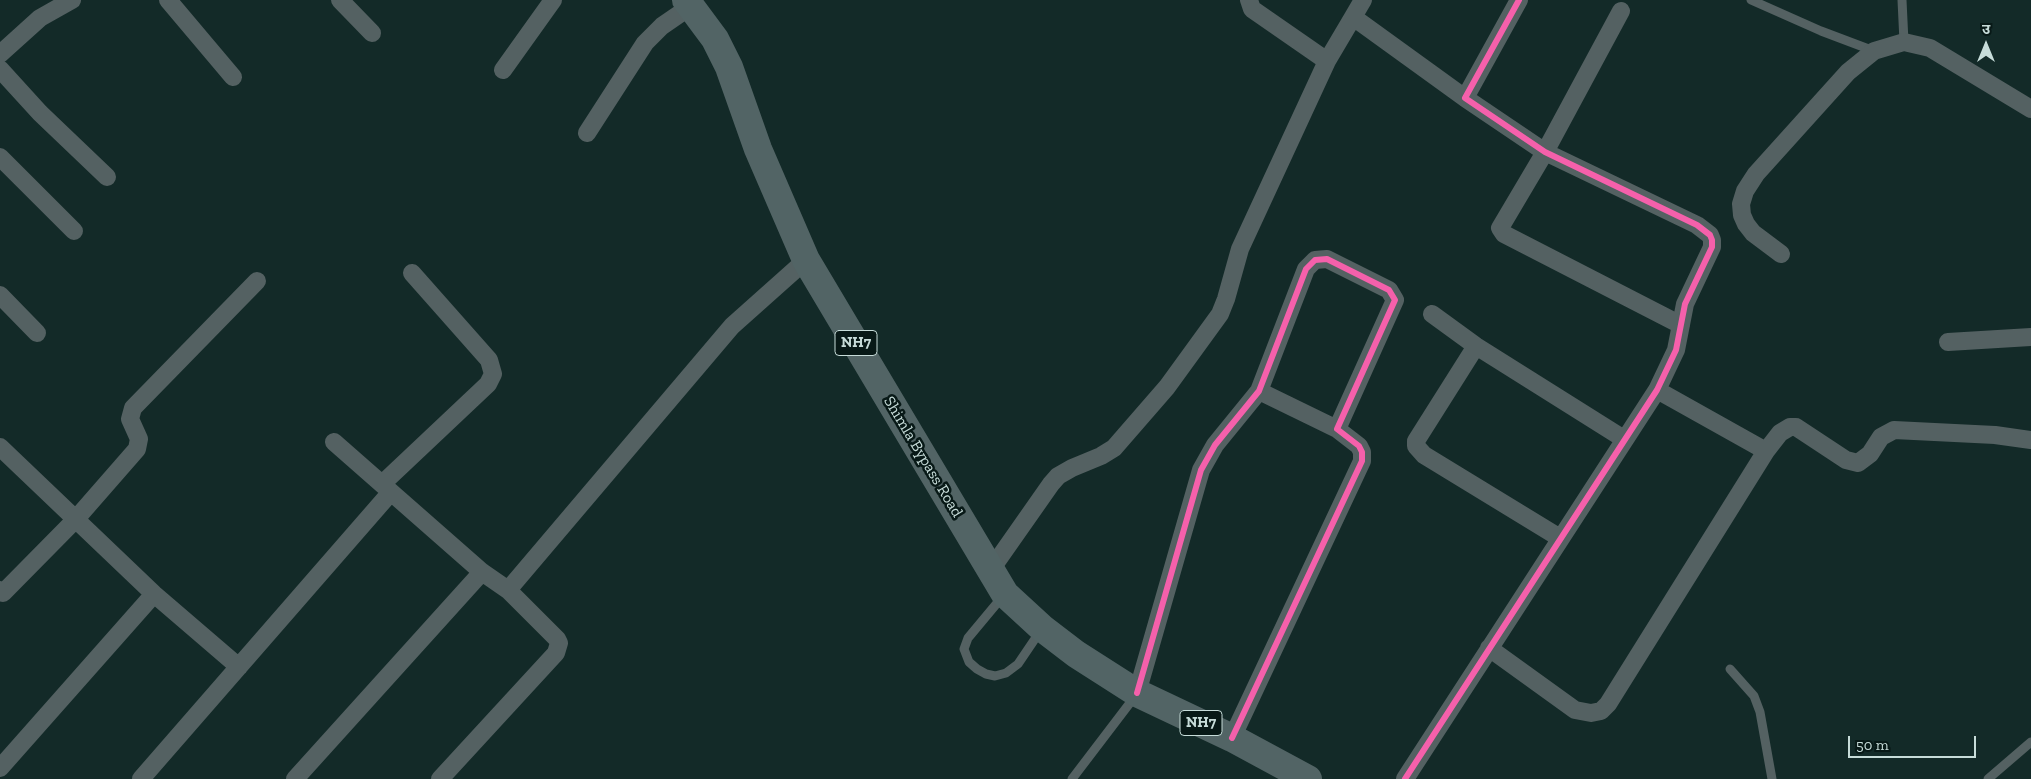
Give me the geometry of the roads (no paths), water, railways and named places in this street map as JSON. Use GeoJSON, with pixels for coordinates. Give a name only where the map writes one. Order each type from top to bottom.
{"type":"FeatureCollection","features":[{"type":"Feature","properties":{"kind":"highway","name":"Shimla Bypass Road"},"geometry":{"type":"LineString","coordinates":[[688,3],[715,39],[729,67],[758,149],[806,260],[1005,594],[1042,628],[1085,660],[1137,693],[1232,738],[1308,779]]}},
{"type":"Feature","properties":{"kind":"street"},"geometry":{"type":"LineString","coordinates":[[0,54],[40,18],[72,0]]}},
{"type":"Feature","properties":{"kind":"street"},"geometry":{"type":"LineString","coordinates":[[168,0],[233,77]]}},
{"type":"Feature","properties":{"kind":"street"},"geometry":{"type":"LineString","coordinates":[[340,0],[372,33]]}},
{"type":"Feature","properties":{"kind":"street"},"geometry":{"type":"LineString","coordinates":[[503,70],[553,0]]}},
{"type":"Feature","properties":{"kind":"street"},"geometry":{"type":"LineString","coordinates":[[1249,0],[1252,9],[1327,61]]}},
{"type":"Feature","properties":{"kind":"street"},"geometry":{"type":"LineString","coordinates":[[990,571],[1055,480],[1072,468],[1101,456],[1114,448],[1167,387],[1220,314],[1240,249],[1327,61],[1363,0]]}},
{"type":"Feature","properties":{"kind":"street"},"geometry":{"type":"LineString","coordinates":[[1465,98],[1519,0]]}},
{"type":"Feature","properties":{"kind":"street"},"geometry":{"type":"LineString","coordinates":[[588,133],[645,43],[688,3]]}},
{"type":"Feature","properties":{"kind":"street"},"geometry":{"type":"LineString","coordinates":[[1621,11],[1544,152],[1501,225],[1501,232],[1681,325]]}},
{"type":"Feature","properties":{"kind":"street"},"geometry":{"type":"LineString","coordinates":[[1353,17],[1465,98],[1544,152],[1697,225],[1710,235],[1712,240],[1711,250],[1685,304],[1676,350],[1657,390],[1405,779]]}},
{"type":"Feature","properties":{"kind":"street"},"geometry":{"type":"LineString","coordinates":[[1781,254],[1753,233],[1746,224],[1742,215],[1741,204],[1745,191],[1756,174],[1848,72],[1874,51],[1904,42],[1930,48],[2031,109]]}},
{"type":"Feature","properties":{"kind":"street"},"geometry":{"type":"LineString","coordinates":[[0,69],[40,113],[107,177]]}},
{"type":"Feature","properties":{"kind":"street"},"geometry":{"type":"LineString","coordinates":[[0,157],[74,231]]}},
{"type":"Feature","properties":{"kind":"street"},"geometry":{"type":"LineString","coordinates":[[1137,693],[1202,470],[1215,445],[1259,391],[1306,270],[1315,260],[1327,259],[1390,290],[1395,300],[1337,430]]}},
{"type":"Feature","properties":{"kind":"street"},"geometry":{"type":"LineString","coordinates":[[508,590],[732,326],[806,260]]}},
{"type":"Feature","properties":{"kind":"street"},"geometry":{"type":"LineString","coordinates":[[141,779],[239,666],[386,488],[488,384],[493,374],[489,360],[412,274]]}},
{"type":"Feature","properties":{"kind":"street"},"geometry":{"type":"LineString","coordinates":[[1,594],[75,520],[137,449],[139,439],[130,419],[133,408],[256,280]]}},
{"type":"Feature","properties":{"kind":"street"},"geometry":{"type":"LineString","coordinates":[[0,294],[36,333]]}},
{"type":"Feature","properties":{"kind":"street"},"geometry":{"type":"LineString","coordinates":[[1432,314],[1476,346],[1624,439]]}},
{"type":"Feature","properties":{"kind":"street"},"geometry":{"type":"LineString","coordinates":[[1948,342],[2031,337]]}},
{"type":"Feature","properties":{"kind":"street"},"geometry":{"type":"LineString","coordinates":[[1476,346],[1416,441],[1416,446],[1424,455],[1560,538]]}},
{"type":"Feature","properties":{"kind":"street"},"geometry":{"type":"LineString","coordinates":[[1657,390],[1766,451]]}},
{"type":"Feature","properties":{"kind":"street"},"geometry":{"type":"LineString","coordinates":[[1232,738],[1362,462],[1363,456],[1359,446],[1337,430],[1259,391]]}},
{"type":"Feature","properties":{"kind":"street"},"geometry":{"type":"LineString","coordinates":[[1489,648],[1574,710],[1591,713],[1601,711],[1608,704],[1766,451],[1780,433],[1790,428],[1796,428],[1846,460],[1858,463],[1870,454],[1881,436],[1894,430],[1995,434],[2031,440]]}},
{"type":"Feature","properties":{"kind":"street"},"geometry":{"type":"LineString","coordinates":[[334,442],[482,572],[508,590],[557,639],[558,649],[440,779]]}},
{"type":"Feature","properties":{"kind":"street"},"geometry":{"type":"LineString","coordinates":[[0,447],[154,594],[239,666]]}},
{"type":"Feature","properties":{"kind":"street"},"geometry":{"type":"LineString","coordinates":[[295,779],[482,572]]}},
{"type":"Feature","properties":{"kind":"street"},"geometry":{"type":"LineString","coordinates":[[0,768],[154,594]]}},
{"type":"Feature","properties":{"kind":"lane"},"geometry":{"type":"LineString","coordinates":[[1751,0],[1828,34],[1874,51]]}},
{"type":"Feature","properties":{"kind":"lane"},"geometry":{"type":"LineString","coordinates":[[1902,0],[1904,42]]}},
{"type":"Feature","properties":{"kind":"lane"},"geometry":{"type":"LineString","coordinates":[[1005,594],[968,638],[964,649],[969,662],[986,674],[995,676],[1006,673],[1018,664],[1042,628]]}},
{"type":"Feature","properties":{"kind":"lane"},"geometry":{"type":"LineString","coordinates":[[1730,669],[1754,696],[1760,712],[1772,779]]}},
{"type":"Feature","properties":{"kind":"lane"},"geometry":{"type":"LineString","coordinates":[[1072,779],[1137,693]]}},
{"type":"Feature","properties":{"kind":"lane"},"geometry":{"type":"LineString","coordinates":[[1988,779],[2031,742]]}}]}
